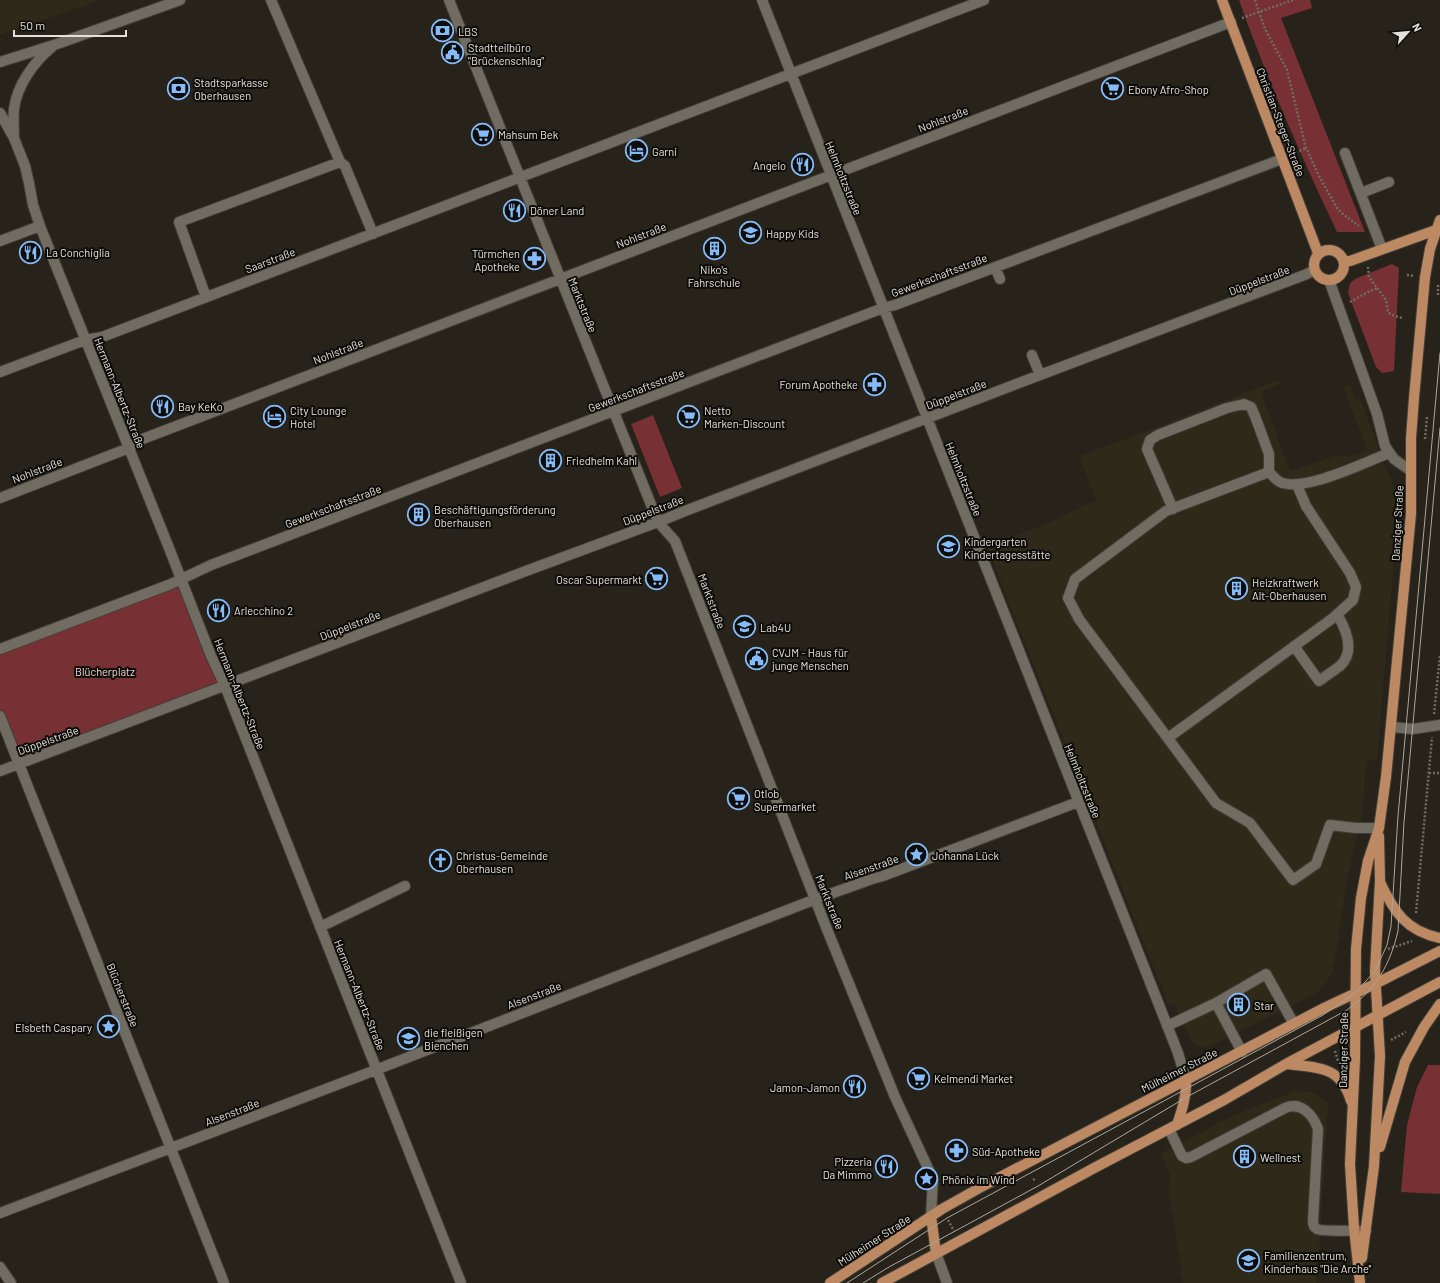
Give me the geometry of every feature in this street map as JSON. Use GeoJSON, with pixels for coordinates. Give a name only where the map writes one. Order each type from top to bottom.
{"type":"FeatureCollection","features":[{"type":"Feature","properties":{"kind":"main road","name":"Christian-Steger-Straße"},"geometry":{"type":"LineString","coordinates":[[1222,0],[1318,253]]}},
{"type":"Feature","properties":{"kind":"main road"},"geometry":{"type":"LineString","coordinates":[[1344,261],[1350,261],[1439,226]]}},
{"type":"Feature","properties":{"kind":"main road","name":"Danziger Straße"},"geometry":{"type":"LineString","coordinates":[[1360,1279],[1374,1166],[1380,1056],[1375,984],[1375,953],[1380,881],[1379,828],[1386,777],[1411,514],[1414,398],[1425,277],[1430,249],[1439,226]]}},
{"type":"Feature","properties":{"kind":"main road"},"geometry":{"type":"LineString","coordinates":[[1326,249],[1333,250],[1340,254],[1344,261],[1344,268],[1341,274],[1336,278],[1329,280],[1320,277],[1314,270],[1314,261],[1318,253],[1326,249]]}},
{"type":"Feature","properties":{"kind":"main road","name":"Danziger Straße"},"geometry":{"type":"LineString","coordinates":[[1360,1279],[1354,1230],[1350,1164],[1356,1027],[1356,949],[1361,898],[1368,861],[1379,828]]}},
{"type":"Feature","properties":{"kind":"main road"},"geometry":{"type":"LineString","coordinates":[[1380,881],[1386,894],[1400,916],[1414,929],[1440,938]]}},
{"type":"Feature","properties":{"kind":"main road","name":"Mülheimer Straße"},"geometry":{"type":"LineString","coordinates":[[830,1283],[942,1209],[1294,1024],[1440,951]]}},
{"type":"Feature","properties":{"kind":"main road"},"geometry":{"type":"LineString","coordinates":[[882,1283],[1224,1100],[1286,1064],[1440,982]]}},
{"type":"Feature","properties":{"kind":"main road"},"geometry":{"type":"LineString","coordinates":[[1374,1166],[1393,1098],[1405,1062],[1424,1027],[1440,1004]]}},
{"type":"Feature","properties":{"kind":"main road"},"geometry":{"type":"LineString","coordinates":[[1286,1064],[1319,1068],[1327,1070],[1338,1077],[1347,1090],[1353,1109]]}},
{"type":"Feature","properties":{"kind":"main road"},"geometry":{"type":"LineString","coordinates":[[1173,1127],[1185,1098],[1186,1080]]}},
{"type":"Feature","properties":{"kind":"main road"},"geometry":{"type":"LineString","coordinates":[[931,1216],[936,1253]]}},
{"type":"Feature","properties":{"kind":"street"},"geometry":{"type":"LineString","coordinates":[[0,62],[57,44],[180,0]]}},
{"type":"Feature","properties":{"kind":"street"},"geometry":{"type":"LineString","coordinates":[[270,0],[340,162],[345,166],[373,234]]}},
{"type":"Feature","properties":{"kind":"street","name":"Marktstraße"},"geometry":{"type":"LineString","coordinates":[[449,0],[658,522],[675,541],[895,1097],[933,1179],[931,1216]]}},
{"type":"Feature","properties":{"kind":"street","name":"Helmholtzstraße"},"geometry":{"type":"LineString","coordinates":[[762,0],[1078,802],[1168,1026],[1180,1057],[1186,1080]]}},
{"type":"Feature","properties":{"kind":"street","name":"Saarstraße"},"geometry":{"type":"LineString","coordinates":[[0,372],[85,340],[102,337],[984,0]]}},
{"type":"Feature","properties":{"kind":"street","name":"Nohlstraße"},"geometry":{"type":"LineString","coordinates":[[0,498],[129,448],[147,437],[1231,22]]}},
{"type":"Feature","properties":{"kind":"street"},"geometry":{"type":"LineString","coordinates":[[14,138],[14,109],[20,88],[44,54],[57,44]]}},
{"type":"Feature","properties":{"kind":"street","name":"Hermann-Albertz-Straße"},"geometry":{"type":"LineString","coordinates":[[0,113],[14,138],[25,166],[33,205],[40,226],[211,656],[225,686],[461,1283]]}},
{"type":"Feature","properties":{"kind":"street"},"geometry":{"type":"LineString","coordinates":[[1344,153],[1382,249]]}},
{"type":"Feature","properties":{"kind":"street","name":"Gewerkschaftsstraße"},"geometry":{"type":"LineString","coordinates":[[0,649],[181,580],[211,565],[883,308],[895,305],[1282,159]]}},
{"type":"Feature","properties":{"kind":"street"},"geometry":{"type":"LineString","coordinates":[[206,297],[179,222],[340,162]]}},
{"type":"Feature","properties":{"kind":"street"},"geometry":{"type":"LineString","coordinates":[[1361,193],[1389,182]]}},
{"type":"Feature","properties":{"kind":"street"},"geometry":{"type":"LineString","coordinates":[[0,241],[40,226]]}},
{"type":"Feature","properties":{"kind":"street"},"geometry":{"type":"LineString","coordinates":[[995,267],[1000,278]]}},
{"type":"Feature","properties":{"kind":"street","name":"Düppelstraße"},"geometry":{"type":"LineString","coordinates":[[0,771],[658,522],[1307,274],[1314,270]]}},
{"type":"Feature","properties":{"kind":"street"},"geometry":{"type":"LineString","coordinates":[[1329,280],[1377,414],[1383,440],[1389,453],[1411,471]]}},
{"type":"Feature","properties":{"kind":"street"},"geometry":{"type":"LineString","coordinates":[[1032,355],[1040,375]]}},
{"type":"Feature","properties":{"kind":"street"},"geometry":{"type":"LineString","coordinates":[[1173,508],[1147,449],[1150,440],[1158,435],[1227,408],[1244,404],[1250,407],[1255,416],[1269,454],[1269,472]]}},
{"type":"Feature","properties":{"kind":"street"},"geometry":{"type":"LineString","coordinates":[[1269,472],[1281,482],[1297,485],[1319,480],[1389,453]]}},
{"type":"Feature","properties":{"kind":"street"},"geometry":{"type":"LineString","coordinates":[[1269,472],[1166,512],[1075,579],[1068,598],[1079,619],[1216,804],[1250,823],[1293,880],[1316,864],[1330,825],[1356,828],[1379,828]]}},
{"type":"Feature","properties":{"kind":"street"},"geometry":{"type":"LineString","coordinates":[[1168,738],[1337,614],[1352,600],[1356,587],[1350,573],[1306,506],[1297,485]]}},
{"type":"Feature","properties":{"kind":"street"},"geometry":{"type":"LineString","coordinates":[[1294,646],[1319,681],[1341,664],[1348,653],[1348,640],[1345,627],[1337,614]]}},
{"type":"Feature","properties":{"kind":"street","name":"Blücherstraße"},"geometry":{"type":"LineString","coordinates":[[0,716],[224,1283]]}},
{"type":"Feature","properties":{"kind":"street"},"geometry":{"type":"LineString","coordinates":[[1391,727],[1413,729],[1437,726]]}},
{"type":"Feature","properties":{"kind":"street","name":"Alsenstraße"},"geometry":{"type":"LineString","coordinates":[[0,1213],[816,899],[883,876],[1078,802]]}},
{"type":"Feature","properties":{"kind":"street"},"geometry":{"type":"LineString","coordinates":[[320,927],[405,886]]}},
{"type":"Feature","properties":{"kind":"street"},"geometry":{"type":"LineString","coordinates":[[1168,1026],[1216,1003],[1266,974],[1294,1024]]}},
{"type":"Feature","properties":{"kind":"street"},"geometry":{"type":"LineString","coordinates":[[1216,1003],[1242,1052]]}},
{"type":"Feature","properties":{"kind":"street"},"geometry":{"type":"LineString","coordinates":[[1173,1127],[1182,1156],[1186,1158],[1191,1157],[1291,1105],[1297,1106],[1310,1114],[1316,1121],[1318,1129],[1313,1221],[1314,1227],[1318,1230],[1366,1230]]}},
{"type":"Feature","properties":{"kind":"street"},"geometry":{"type":"LineString","coordinates":[[936,1253],[947,1283]]}},
{"type":"Feature","properties":{"kind":"street"},"geometry":{"type":"LineString","coordinates":[[0,1267],[11,1283]]}},
{"type":"Feature","properties":{"kind":"path"},"geometry":{"type":"LineString","coordinates":[[1255,0],[1265,29],[1287,70],[1306,148],[1319,176],[1337,208],[1360,226],[1362,233]]}},
{"type":"Feature","properties":{"kind":"path"},"geometry":{"type":"LineString","coordinates":[[1231,22],[1292,0]]}},
{"type":"Feature","properties":{"kind":"path"},"geometry":{"type":"LineString","coordinates":[[1369,254],[1367,270],[1369,277],[1386,300],[1388,312],[1402,318]]}},
{"type":"Feature","properties":{"kind":"path"},"geometry":{"type":"LineString","coordinates":[[1338,307],[1378,288]]}},
{"type":"Feature","properties":{"kind":"path"},"geometry":{"type":"LineString","coordinates":[[1425,439],[1427,417]]}},
{"type":"Feature","properties":{"kind":"path"},"geometry":{"type":"LineString","coordinates":[[1421,932],[1425,926],[1415,919],[1429,773],[1437,726],[1440,655]]}},
{"type":"Feature","properties":{"kind":"path"},"geometry":{"type":"LineString","coordinates":[[1429,773],[1440,773]]}},
{"type":"Feature","properties":{"kind":"path"},"geometry":{"type":"LineString","coordinates":[[942,1209],[960,1240]]}},
{"type":"Feature","properties":{"kind":"path"},"geometry":{"type":"LineString","coordinates":[[952,1225],[956,1223]]}},
{"type":"Feature","properties":{"kind":"shaded area"},"geometry":{"type":"Polygon","coordinates":[[[0,0],[101,0],[0,35],[0,0]]]}},
{"type":"Feature","properties":{"kind":"shaded area"},"geometry":{"type":"Polygon","coordinates":[[[1278,380],[1280,384],[1261,392],[1290,471],[1340,454],[1341,456],[1356,455],[1367,450],[1343,386],[1350,384],[1356,402],[1360,398],[1399,503],[1377,760],[1367,759],[1362,815],[1347,879],[1333,970],[1328,980],[1323,987],[1313,995],[1207,1048],[1197,1046],[1191,1041],[1174,1003],[1169,1006],[986,544],[999,539],[1001,541],[1053,521],[1063,517],[1063,515],[1096,501],[1079,456],[1278,380]]]}},
{"type":"Feature","properties":{"kind":"shaded area"},"geometry":{"type":"Polygon","coordinates":[[[1295,1091],[1317,1094],[1328,1104],[1316,1283],[1183,1283],[1169,1195],[1170,1175],[1161,1153],[1234,1115],[1295,1091]]]}},
{"type":"Feature","properties":{"kind":"green space"},"geometry":{"type":"Polygon","coordinates":[[[1239,0],[1310,0],[1312,8],[1281,18],[1365,232],[1337,232],[1285,117],[1239,0]]]}},
{"type":"Feature","properties":{"kind":"green space"},"geometry":{"type":"Polygon","coordinates":[[[1392,264],[1399,268],[1394,371],[1382,373],[1376,367],[1348,293],[1350,283],[1357,278],[1392,264]]]}},
{"type":"Feature","properties":{"kind":"green space"},"geometry":{"type":"Polygon","coordinates":[[[653,415],[682,488],[660,497],[631,424],[653,415]]]}},
{"type":"Feature","properties":{"kind":"green space","name":"Blücherplatz"},"geometry":{"type":"Polygon","coordinates":[[[181,580],[225,686],[18,764],[0,716],[0,649],[181,580]]]}},
{"type":"Feature","properties":{"kind":"green space"},"geometry":{"type":"Polygon","coordinates":[[[1428,1065],[1440,1065],[1440,1194],[1401,1192],[1407,1125],[1417,1087],[1428,1065]]]}},
{"type":"Feature","properties":{"kind":"tram line"},"geometry":{"type":"LineString","coordinates":[[847,1283],[947,1218],[1323,1015],[1355,993],[1375,971],[1387,945],[1391,926],[1398,816],[1440,353]]}},
{"type":"Feature","properties":{"kind":"tram line"},"geometry":{"type":"LineString","coordinates":[[863,1283],[889,1267],[1038,1186],[1185,1098],[1347,1010],[1374,985],[1391,955],[1398,931],[1404,822],[1440,428]]}},
{"type":"Feature","properties":{"kind":"place","name":"LBS"},"geometry":{"type":"Point","coordinates":[442,31]}},
{"type":"Feature","properties":{"kind":"place","name":"Stadtteilbüro \"Brückenschlag\""},"geometry":{"type":"Point","coordinates":[453,53]}},
{"type":"Feature","properties":{"kind":"place","name":"Stadtsparkasse Oberhausen"},"geometry":{"type":"Point","coordinates":[179,88]}},
{"type":"Feature","properties":{"kind":"place","name":"Ebony Afro-Shop"},"geometry":{"type":"Point","coordinates":[1112,89]}},
{"type":"Feature","properties":{"kind":"place","name":"Mahsum Bek"},"geometry":{"type":"Point","coordinates":[483,134]}},
{"type":"Feature","properties":{"kind":"place","name":"Garni"},"geometry":{"type":"Point","coordinates":[636,151]}},
{"type":"Feature","properties":{"kind":"place","name":"Angelo"},"geometry":{"type":"Point","coordinates":[802,165]}},
{"type":"Feature","properties":{"kind":"place","name":"Döner Land"},"geometry":{"type":"Point","coordinates":[515,210]}},
{"type":"Feature","properties":{"kind":"place","name":"Happy Kids"},"geometry":{"type":"Point","coordinates":[751,233]}},
{"type":"Feature","properties":{"kind":"place","name":"Niko's Fahrschule"},"geometry":{"type":"Point","coordinates":[714,249]}},
{"type":"Feature","properties":{"kind":"place","name":"La Conchiglia"},"geometry":{"type":"Point","coordinates":[30,252]}},
{"type":"Feature","properties":{"kind":"place","name":"Türmchen Apotheke"},"geometry":{"type":"Point","coordinates":[535,259]}},
{"type":"Feature","properties":{"kind":"place","name":"Forum Apotheke"},"geometry":{"type":"Point","coordinates":[874,384]}},
{"type":"Feature","properties":{"kind":"place","name":"Bay KeKo"},"geometry":{"type":"Point","coordinates":[163,406]}},
{"type":"Feature","properties":{"kind":"place","name":"City Lounge Hotel"},"geometry":{"type":"Point","coordinates":[274,416]}},
{"type":"Feature","properties":{"kind":"place","name":"Netto Marken-Discount"},"geometry":{"type":"Point","coordinates":[689,416]}},
{"type":"Feature","properties":{"kind":"place","name":"Friedhelm Kahl"},"geometry":{"type":"Point","coordinates":[550,460]}},
{"type":"Feature","properties":{"kind":"place","name":"Beschäftigungsförderung Oberhausen"},"geometry":{"type":"Point","coordinates":[418,515]}},
{"type":"Feature","properties":{"kind":"place","name":"Kindergarten Kindertagesstätte"},"geometry":{"type":"Point","coordinates":[948,547]}},
{"type":"Feature","properties":{"kind":"place","name":"Oscar Supermarkt"},"geometry":{"type":"Point","coordinates":[657,579]}},
{"type":"Feature","properties":{"kind":"place","name":"Heizkraftwerk Alt-Oberhausen"},"geometry":{"type":"Point","coordinates":[1237,588]}},
{"type":"Feature","properties":{"kind":"place","name":"Arlecchino 2"},"geometry":{"type":"Point","coordinates":[219,610]}},
{"type":"Feature","properties":{"kind":"place","name":"Lab4U"},"geometry":{"type":"Point","coordinates":[744,627]}},
{"type":"Feature","properties":{"kind":"place","name":"CVJM - Haus für junge Menschen"},"geometry":{"type":"Point","coordinates":[757,658]}},
{"type":"Feature","properties":{"kind":"place","name":"Otlob Supermarket"},"geometry":{"type":"Point","coordinates":[739,799]}},
{"type":"Feature","properties":{"kind":"place","name":"Johanna Lück"},"geometry":{"type":"Point","coordinates":[916,855]}},
{"type":"Feature","properties":{"kind":"place","name":"Christus-Gemeinde Oberhausen"},"geometry":{"type":"Point","coordinates":[440,861]}},
{"type":"Feature","properties":{"kind":"place","name":"Star"},"geometry":{"type":"Point","coordinates":[1239,1005]}},
{"type":"Feature","properties":{"kind":"place","name":"Elsbeth Caspary"},"geometry":{"type":"Point","coordinates":[108,1027]}},
{"type":"Feature","properties":{"kind":"place","name":"die fleißigen Bienchen"},"geometry":{"type":"Point","coordinates":[409,1038]}},
{"type":"Feature","properties":{"kind":"place","name":"Kelmendi Market"},"geometry":{"type":"Point","coordinates":[919,1078]}},
{"type":"Feature","properties":{"kind":"place","name":"Jamon-Jamon"},"geometry":{"type":"Point","coordinates":[855,1087]}},
{"type":"Feature","properties":{"kind":"place","name":"Süd-Apotheke"},"geometry":{"type":"Point","coordinates":[957,1151]}},
{"type":"Feature","properties":{"kind":"place","name":"Wellnest"},"geometry":{"type":"Point","coordinates":[1245,1157]}},
{"type":"Feature","properties":{"kind":"place","name":"Pizzeria Da Mimmo"},"geometry":{"type":"Point","coordinates":[887,1167]}},
{"type":"Feature","properties":{"kind":"place","name":"Phönix im Wind"},"geometry":{"type":"Point","coordinates":[927,1179]}},
{"type":"Feature","properties":{"kind":"place","name":"Familienzentrum, Kinderhaus \"Die Arche\""},"geometry":{"type":"Point","coordinates":[1248,1261]}}]}
